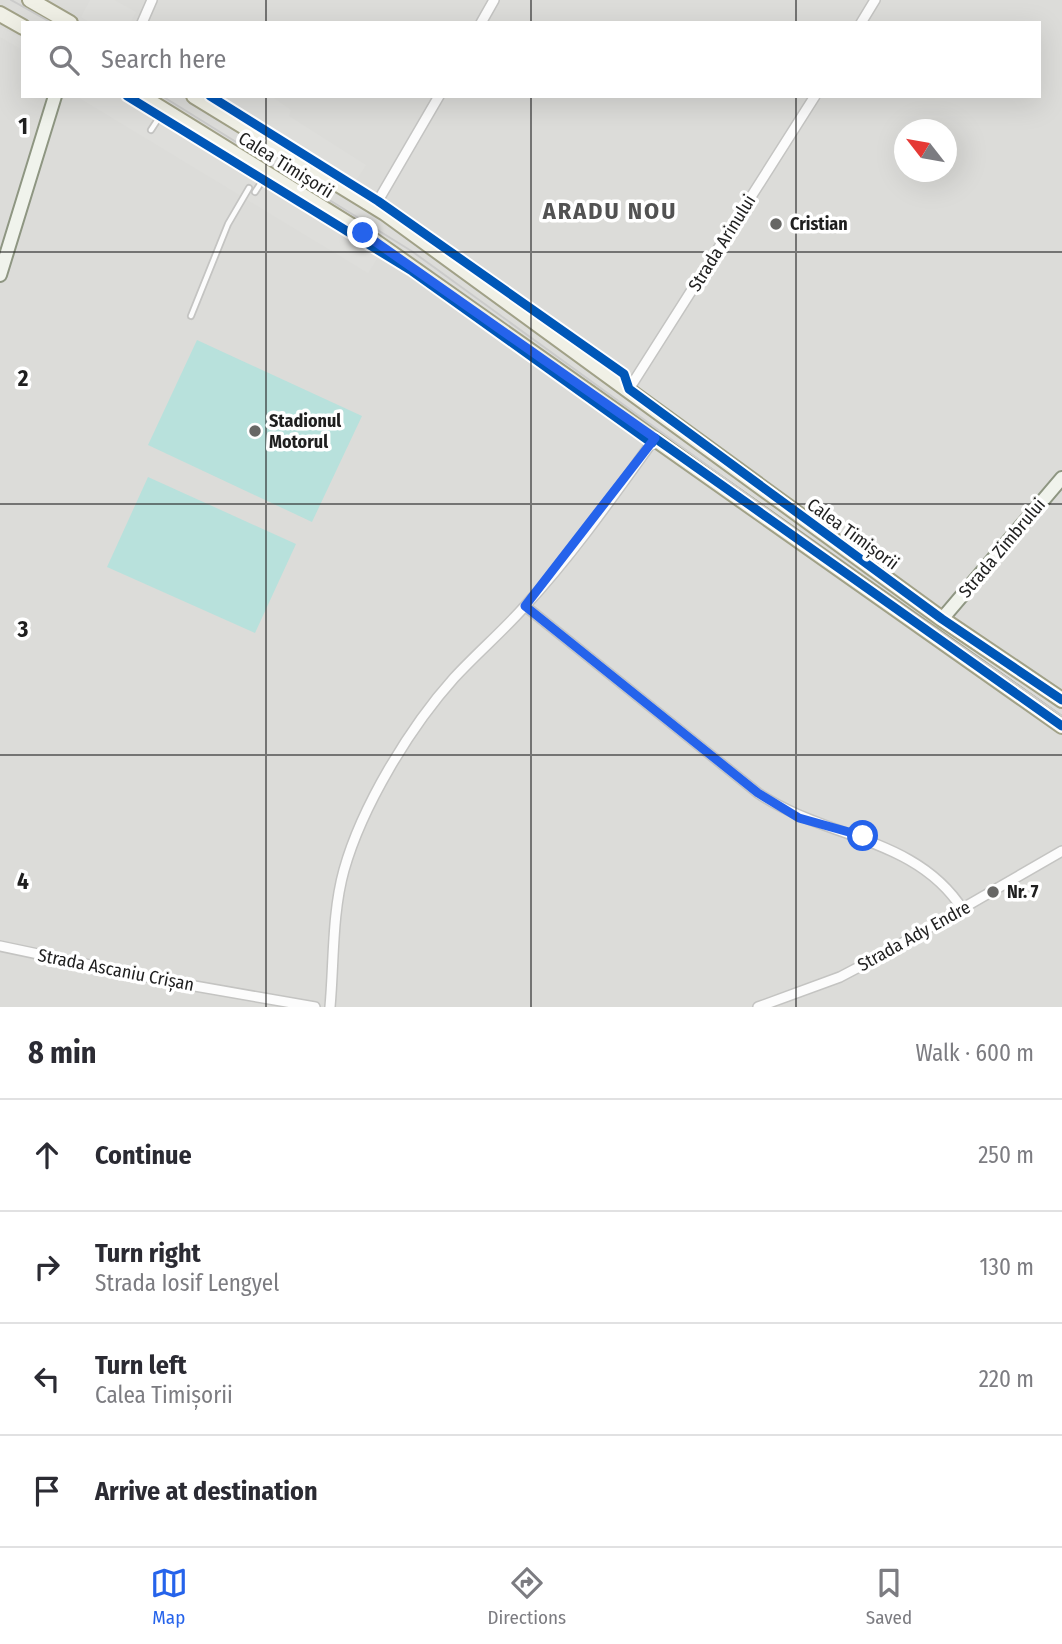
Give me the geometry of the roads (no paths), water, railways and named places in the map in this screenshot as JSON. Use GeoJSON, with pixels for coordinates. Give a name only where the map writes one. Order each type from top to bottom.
{"type":"FeatureCollection","features":[{"type":"Feature","properties":{"kind":"main road"},"geometry":{"type":"LineString","coordinates":[[30,0],[67,21]]}},
{"type":"Feature","properties":{"kind":"main road"},"geometry":{"type":"LineString","coordinates":[[0,13],[21,26]]}},
{"type":"Feature","properties":{"kind":"main road","name":"Calea Timișorii"},"geometry":{"type":"LineString","coordinates":[[144,98],[363,233],[1062,726]]}},
{"type":"Feature","properties":{"kind":"main road","name":"Calea Timișorii"},"geometry":{"type":"LineString","coordinates":[[197,98],[375,206],[942,619],[1062,700]]}},
{"type":"Feature","properties":{"kind":"street"},"geometry":{"type":"LineString","coordinates":[[143,21],[152,0]]}},
{"type":"Feature","properties":{"kind":"street"},"geometry":{"type":"LineString","coordinates":[[482,21],[494,0]]}},
{"type":"Feature","properties":{"kind":"street"},"geometry":{"type":"LineString","coordinates":[[862,21],[876,0]]}},
{"type":"Feature","properties":{"kind":"street"},"geometry":{"type":"LineString","coordinates":[[0,275],[54,98]]}},
{"type":"Feature","properties":{"kind":"street"},"geometry":{"type":"LineString","coordinates":[[375,206],[438,98]]}},
{"type":"Feature","properties":{"kind":"street","name":"Strada Arinului"},"geometry":{"type":"LineString","coordinates":[[629,389],[814,98]]}},
{"type":"Feature","properties":{"kind":"street"},"geometry":{"type":"LineString","coordinates":[[330,1007],[339,888],[352,847],[409,737],[432,704],[525,606],[655,438]]}},
{"type":"Feature","properties":{"kind":"street","name":"Strada Zimbrului"},"geometry":{"type":"LineString","coordinates":[[942,619],[1062,478]]}},
{"type":"Feature","properties":{"kind":"street"},"geometry":{"type":"LineString","coordinates":[[525,606],[758,793],[799,818],[863,836],[933,874],[945,884],[963,910]]}},
{"type":"Feature","properties":{"kind":"street","name":"Strada Ady Endre"},"geometry":{"type":"LineString","coordinates":[[758,1007],[840,976],[963,910],[1062,850]]}},
{"type":"Feature","properties":{"kind":"street","name":"Strada Ascaniu Crișan"},"geometry":{"type":"LineString","coordinates":[[0,946],[166,981],[315,1007]]}},
{"type":"Feature","properties":{"kind":"lane"},"geometry":{"type":"LineString","coordinates":[[151,130],[164,110]]}},
{"type":"Feature","properties":{"kind":"lane"},"geometry":{"type":"LineString","coordinates":[[255,192],[268,172]]}},
{"type":"Feature","properties":{"kind":"lane"},"geometry":{"type":"LineString","coordinates":[[191,316],[228,224],[249,188]]}},
{"type":"Feature","properties":{"kind":"tram line"},"geometry":{"type":"LineString","coordinates":[[11,0],[48,21]]}},
{"type":"Feature","properties":{"kind":"tram line"},"geometry":{"type":"LineString","coordinates":[[165,98],[413,252],[861,577],[1062,716]]}},
{"type":"Feature","properties":{"kind":"place","name":"Cristian"},"geometry":{"type":"Point","coordinates":[776,224]}},
{"type":"Feature","properties":{"kind":"place","name":"Stadionul Motorul"},"geometry":{"type":"Point","coordinates":[255,431]}},
{"type":"Feature","properties":{"kind":"place","name":"Nr. 7"},"geometry":{"type":"Point","coordinates":[993,892]}},
{"type":"Feature","properties":{"kind":"district","name":"ARADU NOU"},"geometry":{"type":"Point","coordinates":[610,211]}}]}
